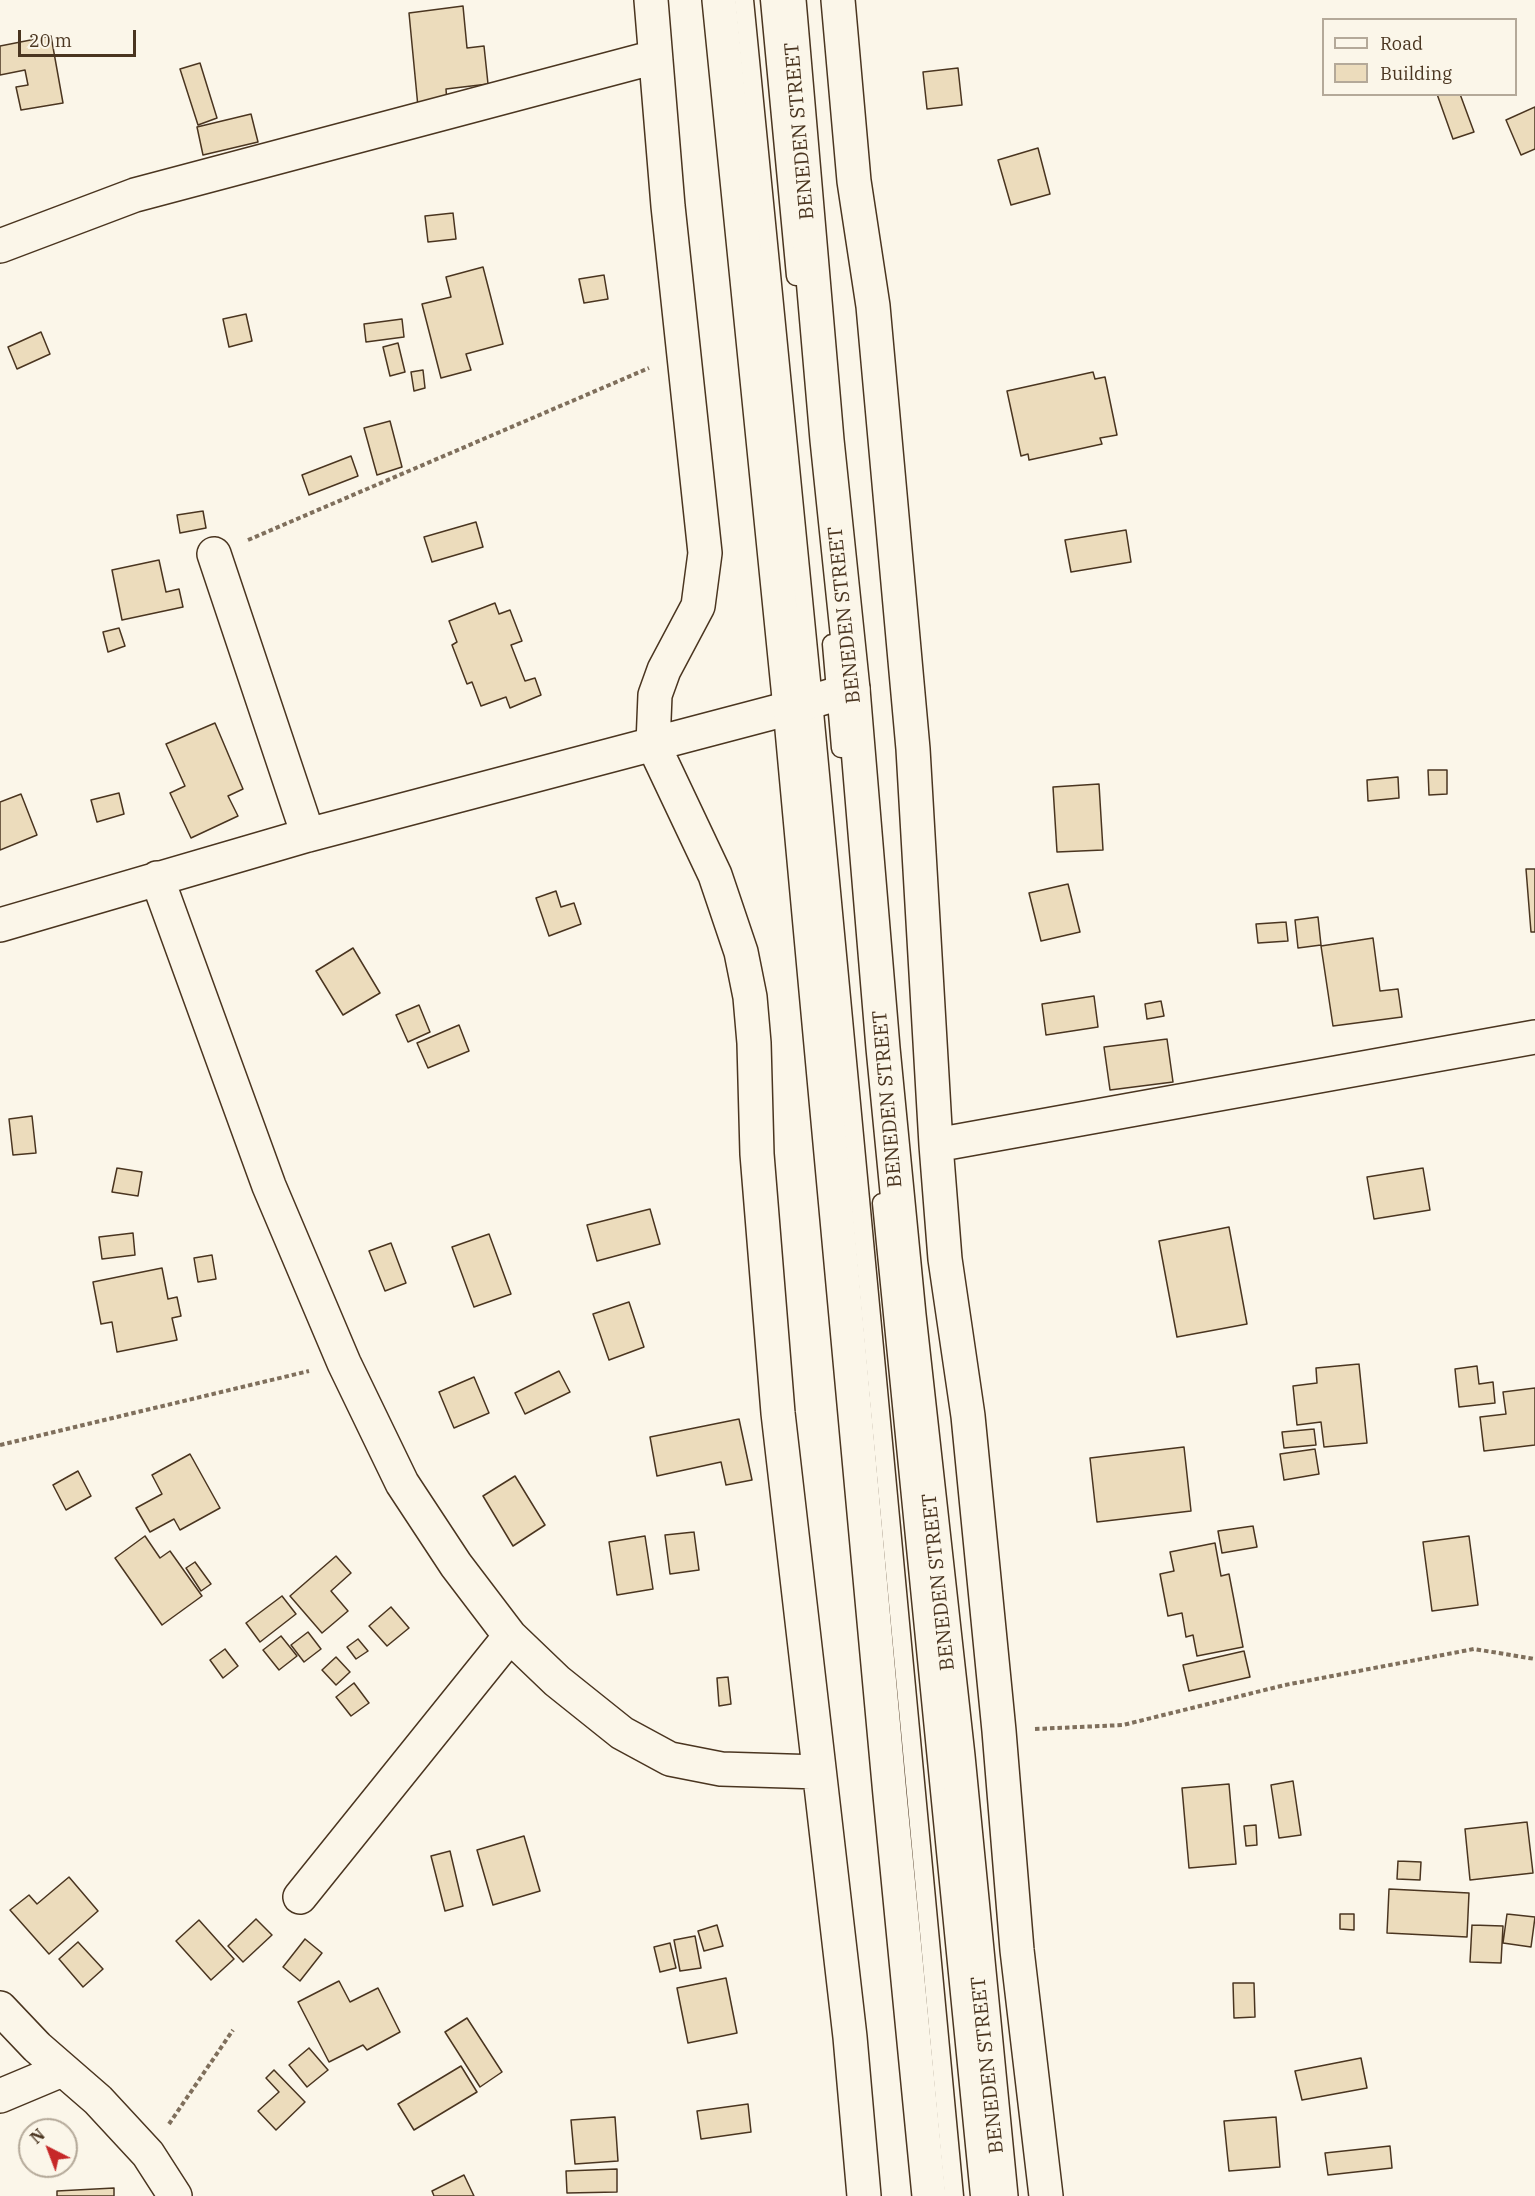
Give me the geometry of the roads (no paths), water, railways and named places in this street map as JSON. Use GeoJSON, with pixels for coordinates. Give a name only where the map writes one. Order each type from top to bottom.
{"type":"FeatureCollection","features":[{"type":"Feature","properties":{"kind":"street"},"geometry":{"type":"LineString","coordinates":[[651,0],[668,206],[705,553],[698,606],[664,670],[655,695],[653,744],[716,875],[741,952],[750,997],[754,1043],[757,1154],[778,1413],[850,2037],[864,2196]]}},
{"type":"Feature","properties":{"kind":"street","name":"BENEDEN STREET"},"geometry":{"type":"LineString","coordinates":[[719,0],[823,698],[888,1094],[909,1315],[958,1756],[1000,2196]]}},
{"type":"Feature","properties":{"kind":"street","name":"BENEDEN STREET"},"geometry":{"type":"LineString","coordinates":[[789,0],[827,440],[823,698],[889,1784],[929,2196]]}},
{"type":"Feature","properties":{"kind":"street"},"geometry":{"type":"LineString","coordinates":[[838,0],[854,181],[873,306],[913,749],[936,1145],[945,1259],[968,1416],[999,1731],[1017,1950],[1046,2196]]}},
{"type":"Feature","properties":{"kind":"street"},"geometry":{"type":"LineString","coordinates":[[0,246],[135,195],[655,57]]}},
{"type":"Feature","properties":{"kind":"street"},"geometry":{"type":"LineString","coordinates":[[214,554],[308,835]]}},
{"type":"Feature","properties":{"kind":"street"},"geometry":{"type":"LineString","coordinates":[[0,925],[308,835],[823,698]]}},
{"type":"Feature","properties":{"kind":"street"},"geometry":{"type":"LineString","coordinates":[[157,878],[269,1186],[344,1362],[402,1483],[456,1565],[510,1636],[557,1681],[622,1733],[670,1759],[721,1769],[819,1772]]}},
{"type":"Feature","properties":{"kind":"street"},"geometry":{"type":"LineString","coordinates":[[936,1145],[1535,1037]]}},
{"type":"Feature","properties":{"kind":"street"},"geometry":{"type":"LineString","coordinates":[[300,1898],[510,1636]]}},
{"type":"Feature","properties":{"kind":"street"},"geometry":{"type":"LineString","coordinates":[[0,2008],[62,2070],[98,2100],[148,2154],[175,2196]]}},
{"type":"Feature","properties":{"kind":"street"},"geometry":{"type":"LineString","coordinates":[[0,2097],[62,2070]]}},
{"type":"Feature","properties":{"kind":"lane"},"geometry":{"type":"LineString","coordinates":[[744,0],[891,1307],[980,2196]]}},
{"type":"Feature","properties":{"kind":"lane"},"geometry":{"type":"LineString","coordinates":[[770,0],[823,698],[954,2196]]}}]}
